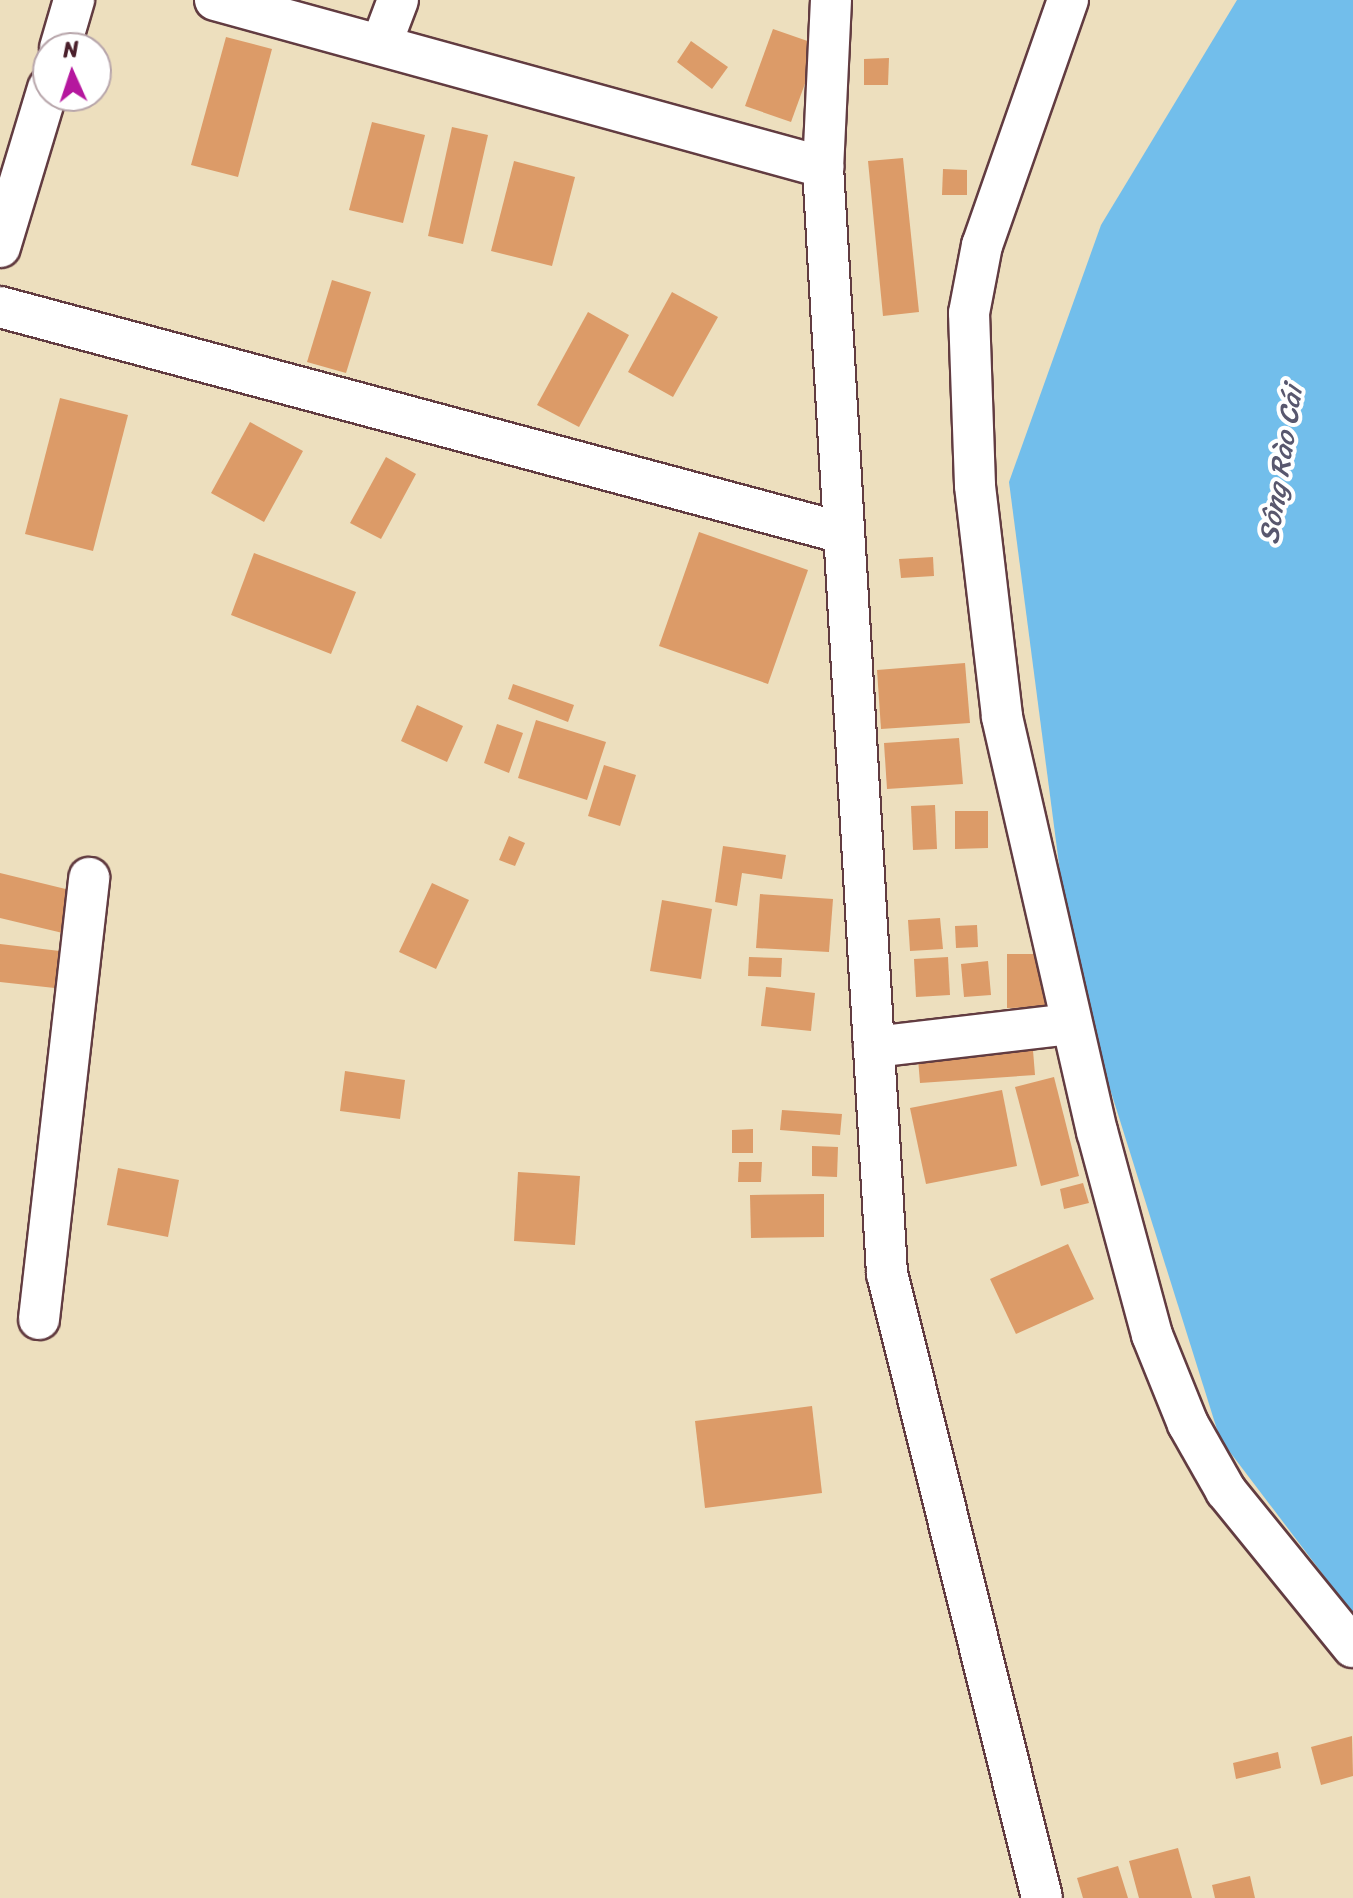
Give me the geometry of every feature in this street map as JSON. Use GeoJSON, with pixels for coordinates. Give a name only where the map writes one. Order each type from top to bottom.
{"type":"FeatureCollection","features":[{"type":"Feature","properties":{"kind":"street"},"geometry":{"type":"LineString","coordinates":[[65,32],[74,0]]}},
{"type":"Feature","properties":{"kind":"street"},"geometry":{"type":"LineString","coordinates":[[215,0],[823,167]]}},
{"type":"Feature","properties":{"kind":"street"},"geometry":{"type":"LineString","coordinates":[[381,45],[398,0]]}},
{"type":"Feature","properties":{"kind":"street"},"geometry":{"type":"LineString","coordinates":[[831,0],[823,167],[887,1273],[1042,1898]]}},
{"type":"Feature","properties":{"kind":"street"},"geometry":{"type":"LineString","coordinates":[[1068,0],[982,245],[969,327],[975,486],[1002,717],[1071,1024],[1152,1335],[1188,1424],[1226,1491],[1353,1647]]}},
{"type":"Feature","properties":{"kind":"street"},"geometry":{"type":"LineString","coordinates":[[0,247],[41,112]]}},
{"type":"Feature","properties":{"kind":"street"},"geometry":{"type":"LineString","coordinates":[[0,307],[843,533]]}},
{"type":"Feature","properties":{"kind":"street"},"geometry":{"type":"LineString","coordinates":[[39,1319],[89,878]]}},
{"type":"Feature","properties":{"kind":"street"},"geometry":{"type":"LineString","coordinates":[[874,1047],[1071,1024]]}},
{"type":"Feature","properties":{"kind":"water","name":"Sông Rào Cái"},"geometry":{"type":"Polygon","coordinates":[[[1237,0],[1353,0],[1353,1614],[1220,1439],[1073,971],[1009,482],[1101,225],[1237,0]]]}},
{"type":"Feature","properties":{"kind":"building"},"geometry":{"type":"Polygon","coordinates":[[[773,29],[819,45],[791,122],[745,106],[773,29]]]}},
{"type":"Feature","properties":{"kind":"building"},"geometry":{"type":"Polygon","coordinates":[[[226,37],[272,49],[238,177],[191,165],[226,37]]]}},
{"type":"Feature","properties":{"kind":"building"},"geometry":{"type":"Polygon","coordinates":[[[691,41],[728,67],[712,89],[677,62],[691,41]]]}},
{"type":"Feature","properties":{"kind":"building"},"geometry":{"type":"Polygon","coordinates":[[[889,58],[888,85],[864,85],[864,59],[889,58]]]}},
{"type":"Feature","properties":{"kind":"building"},"geometry":{"type":"Polygon","coordinates":[[[372,122],[425,135],[403,223],[349,210],[372,122]]]}},
{"type":"Feature","properties":{"kind":"building"},"geometry":{"type":"Polygon","coordinates":[[[452,127],[488,135],[463,244],[428,236],[452,127]]]}},
{"type":"Feature","properties":{"kind":"building"},"geometry":{"type":"Polygon","coordinates":[[[903,158],[919,312],[883,316],[868,161],[903,158]]]}},
{"type":"Feature","properties":{"kind":"building"},"geometry":{"type":"Polygon","coordinates":[[[514,161],[575,177],[552,266],[491,251],[514,161]]]}},
{"type":"Feature","properties":{"kind":"building"},"geometry":{"type":"Polygon","coordinates":[[[943,169],[967,170],[967,195],[942,195],[943,169]]]}},
{"type":"Feature","properties":{"kind":"building"},"geometry":{"type":"Polygon","coordinates":[[[332,280],[371,292],[346,373],[307,362],[332,280]]]}},
{"type":"Feature","properties":{"kind":"building"},"geometry":{"type":"Polygon","coordinates":[[[672,292],[718,317],[673,397],[628,372],[672,292]]]}},
{"type":"Feature","properties":{"kind":"building"},"geometry":{"type":"Polygon","coordinates":[[[588,312],[629,335],[579,427],[537,405],[588,312]]]}},
{"type":"Feature","properties":{"kind":"building"},"geometry":{"type":"Polygon","coordinates":[[[60,398],[128,415],[93,551],[25,534],[60,398]]]}},
{"type":"Feature","properties":{"kind":"building"},"geometry":{"type":"Polygon","coordinates":[[[250,422],[303,451],[264,522],[211,493],[250,422]]]}},
{"type":"Feature","properties":{"kind":"building"},"geometry":{"type":"Polygon","coordinates":[[[386,457],[416,474],[381,539],[350,523],[386,457]]]}},
{"type":"Feature","properties":{"kind":"building"},"geometry":{"type":"Polygon","coordinates":[[[699,532],[808,570],[768,684],[659,646],[699,532]]]}},
{"type":"Feature","properties":{"kind":"building"},"geometry":{"type":"Polygon","coordinates":[[[254,553],[356,592],[331,654],[231,615],[254,553]]]}},
{"type":"Feature","properties":{"kind":"building"},"geometry":{"type":"Polygon","coordinates":[[[933,557],[934,576],[901,578],[899,559],[933,557]]]}},
{"type":"Feature","properties":{"kind":"building"},"geometry":{"type":"Polygon","coordinates":[[[965,663],[970,723],[881,729],[877,670],[965,663]]]}},
{"type":"Feature","properties":{"kind":"building"},"geometry":{"type":"Polygon","coordinates":[[[513,684],[574,705],[568,722],[508,699],[513,684]]]}},
{"type":"Feature","properties":{"kind":"building"},"geometry":{"type":"Polygon","coordinates":[[[417,705],[463,726],[447,762],[401,741],[417,705]]]}},
{"type":"Feature","properties":{"kind":"building"},"geometry":{"type":"Polygon","coordinates":[[[536,720],[606,742],[587,800],[518,778],[536,720]]]}},
{"type":"Feature","properties":{"kind":"building"},"geometry":{"type":"Polygon","coordinates":[[[497,724],[523,733],[509,773],[484,763],[497,724]]]}},
{"type":"Feature","properties":{"kind":"building"},"geometry":{"type":"Polygon","coordinates":[[[959,738],[963,784],[887,789],[884,743],[959,738]]]}},
{"type":"Feature","properties":{"kind":"building"},"geometry":{"type":"Polygon","coordinates":[[[604,765],[636,775],[620,826],[588,816],[604,765]]]}},
{"type":"Feature","properties":{"kind":"building"},"geometry":{"type":"Polygon","coordinates":[[[935,805],[937,849],[913,850],[911,806],[935,805]]]}},
{"type":"Feature","properties":{"kind":"building"},"geometry":{"type":"Polygon","coordinates":[[[955,811],[988,811],[988,848],[955,849],[955,811]]]}},
{"type":"Feature","properties":{"kind":"building"},"geometry":{"type":"Polygon","coordinates":[[[509,836],[525,843],[515,866],[499,860],[509,836]]]}},
{"type":"Feature","properties":{"kind":"building"},"geometry":{"type":"Polygon","coordinates":[[[723,846],[786,855],[782,879],[742,873],[737,906],[715,902],[723,846]]]}},
{"type":"Feature","properties":{"kind":"building"},"geometry":{"type":"Polygon","coordinates":[[[0,873],[82,893],[71,935],[0,918],[0,873]]]}},
{"type":"Feature","properties":{"kind":"building"},"geometry":{"type":"Polygon","coordinates":[[[432,883],[469,900],[436,969],[399,952],[432,883]]]}},
{"type":"Feature","properties":{"kind":"building"},"geometry":{"type":"Polygon","coordinates":[[[760,894],[833,899],[829,952],[756,948],[760,894]]]}},
{"type":"Feature","properties":{"kind":"building"},"geometry":{"type":"Polygon","coordinates":[[[662,900],[712,909],[701,979],[650,971],[662,900]]]}},
{"type":"Feature","properties":{"kind":"building"},"geometry":{"type":"Polygon","coordinates":[[[940,918],[943,949],[910,951],[908,920],[940,918]]]}},
{"type":"Feature","properties":{"kind":"building"},"geometry":{"type":"Polygon","coordinates":[[[977,925],[978,947],[956,948],[955,926],[977,925]]]}},
{"type":"Feature","properties":{"kind":"building"},"geometry":{"type":"Polygon","coordinates":[[[0,944],[77,953],[73,990],[0,982],[0,944]]]}},
{"type":"Feature","properties":{"kind":"building"},"geometry":{"type":"Polygon","coordinates":[[[1007,954],[1045,954],[1047,1007],[1007,1008],[1007,954]]]}},
{"type":"Feature","properties":{"kind":"building"},"geometry":{"type":"Polygon","coordinates":[[[749,957],[782,958],[781,977],[748,976],[749,957]]]}},
{"type":"Feature","properties":{"kind":"building"},"geometry":{"type":"Polygon","coordinates":[[[948,957],[950,995],[916,997],[914,959],[948,957]]]}},
{"type":"Feature","properties":{"kind":"building"},"geometry":{"type":"Polygon","coordinates":[[[988,961],[991,995],[964,997],[961,964],[988,961]]]}},
{"type":"Feature","properties":{"kind":"building"},"geometry":{"type":"Polygon","coordinates":[[[766,987],[815,993],[811,1031],[761,1026],[766,987]]]}},
{"type":"Feature","properties":{"kind":"building"},"geometry":{"type":"Polygon","coordinates":[[[1032,1038],[1035,1075],[920,1083],[917,1046],[1032,1038]]]}},
{"type":"Feature","properties":{"kind":"building"},"geometry":{"type":"Polygon","coordinates":[[[345,1071],[405,1080],[400,1119],[340,1111],[345,1071]]]}},
{"type":"Feature","properties":{"kind":"building"},"geometry":{"type":"Polygon","coordinates":[[[1054,1077],[1079,1176],[1041,1186],[1015,1087],[1054,1077]]]}},
{"type":"Feature","properties":{"kind":"building"},"geometry":{"type":"Polygon","coordinates":[[[1002,1090],[1017,1166],[926,1184],[910,1108],[1002,1090]]]}},
{"type":"Feature","properties":{"kind":"building"},"geometry":{"type":"Polygon","coordinates":[[[782,1110],[842,1114],[840,1135],[780,1130],[782,1110]]]}},
{"type":"Feature","properties":{"kind":"building"},"geometry":{"type":"Polygon","coordinates":[[[753,1129],[753,1153],[732,1153],[732,1130],[753,1129]]]}},
{"type":"Feature","properties":{"kind":"building"},"geometry":{"type":"Polygon","coordinates":[[[812,1146],[838,1147],[837,1177],[812,1176],[812,1146]]]}},
{"type":"Feature","properties":{"kind":"building"},"geometry":{"type":"Polygon","coordinates":[[[739,1162],[762,1162],[761,1182],[738,1182],[739,1162]]]}},
{"type":"Feature","properties":{"kind":"building"},"geometry":{"type":"Polygon","coordinates":[[[118,1168],[179,1180],[168,1237],[107,1225],[118,1168]]]}},
{"type":"Feature","properties":{"kind":"building"},"geometry":{"type":"Polygon","coordinates":[[[518,1172],[580,1176],[575,1245],[514,1241],[518,1172]]]}},
{"type":"Feature","properties":{"kind":"building"},"geometry":{"type":"Polygon","coordinates":[[[1083,1183],[1089,1203],[1064,1209],[1060,1189],[1083,1183]]]}},
{"type":"Feature","properties":{"kind":"building"},"geometry":{"type":"Polygon","coordinates":[[[824,1194],[824,1237],[751,1238],[750,1195],[824,1194]]]}},
{"type":"Feature","properties":{"kind":"building"},"geometry":{"type":"Polygon","coordinates":[[[1068,1244],[1094,1299],[1016,1334],[990,1279],[1068,1244]]]}},
{"type":"Feature","properties":{"kind":"building"},"geometry":{"type":"Polygon","coordinates":[[[812,1406],[822,1493],[705,1508],[695,1421],[812,1406]]]}},
{"type":"Feature","properties":{"kind":"building"},"geometry":{"type":"Polygon","coordinates":[[[1352,1736],[1353,1776],[1321,1785],[1311,1747],[1352,1736]]]}},
{"type":"Feature","properties":{"kind":"building"},"geometry":{"type":"Polygon","coordinates":[[[1278,1752],[1281,1768],[1236,1779],[1233,1763],[1278,1752]]]}},
{"type":"Feature","properties":{"kind":"building"},"geometry":{"type":"Polygon","coordinates":[[[1178,1848],[1192,1898],[1139,1898],[1129,1861],[1178,1848]]]}},
{"type":"Feature","properties":{"kind":"building"},"geometry":{"type":"Polygon","coordinates":[[[1118,1866],[1128,1898],[1083,1898],[1077,1878],[1118,1866]]]}},
{"type":"Feature","properties":{"kind":"building"},"geometry":{"type":"Polygon","coordinates":[[[1250,1876],[1255,1898],[1215,1898],[1212,1885],[1250,1876]]]}}]}
